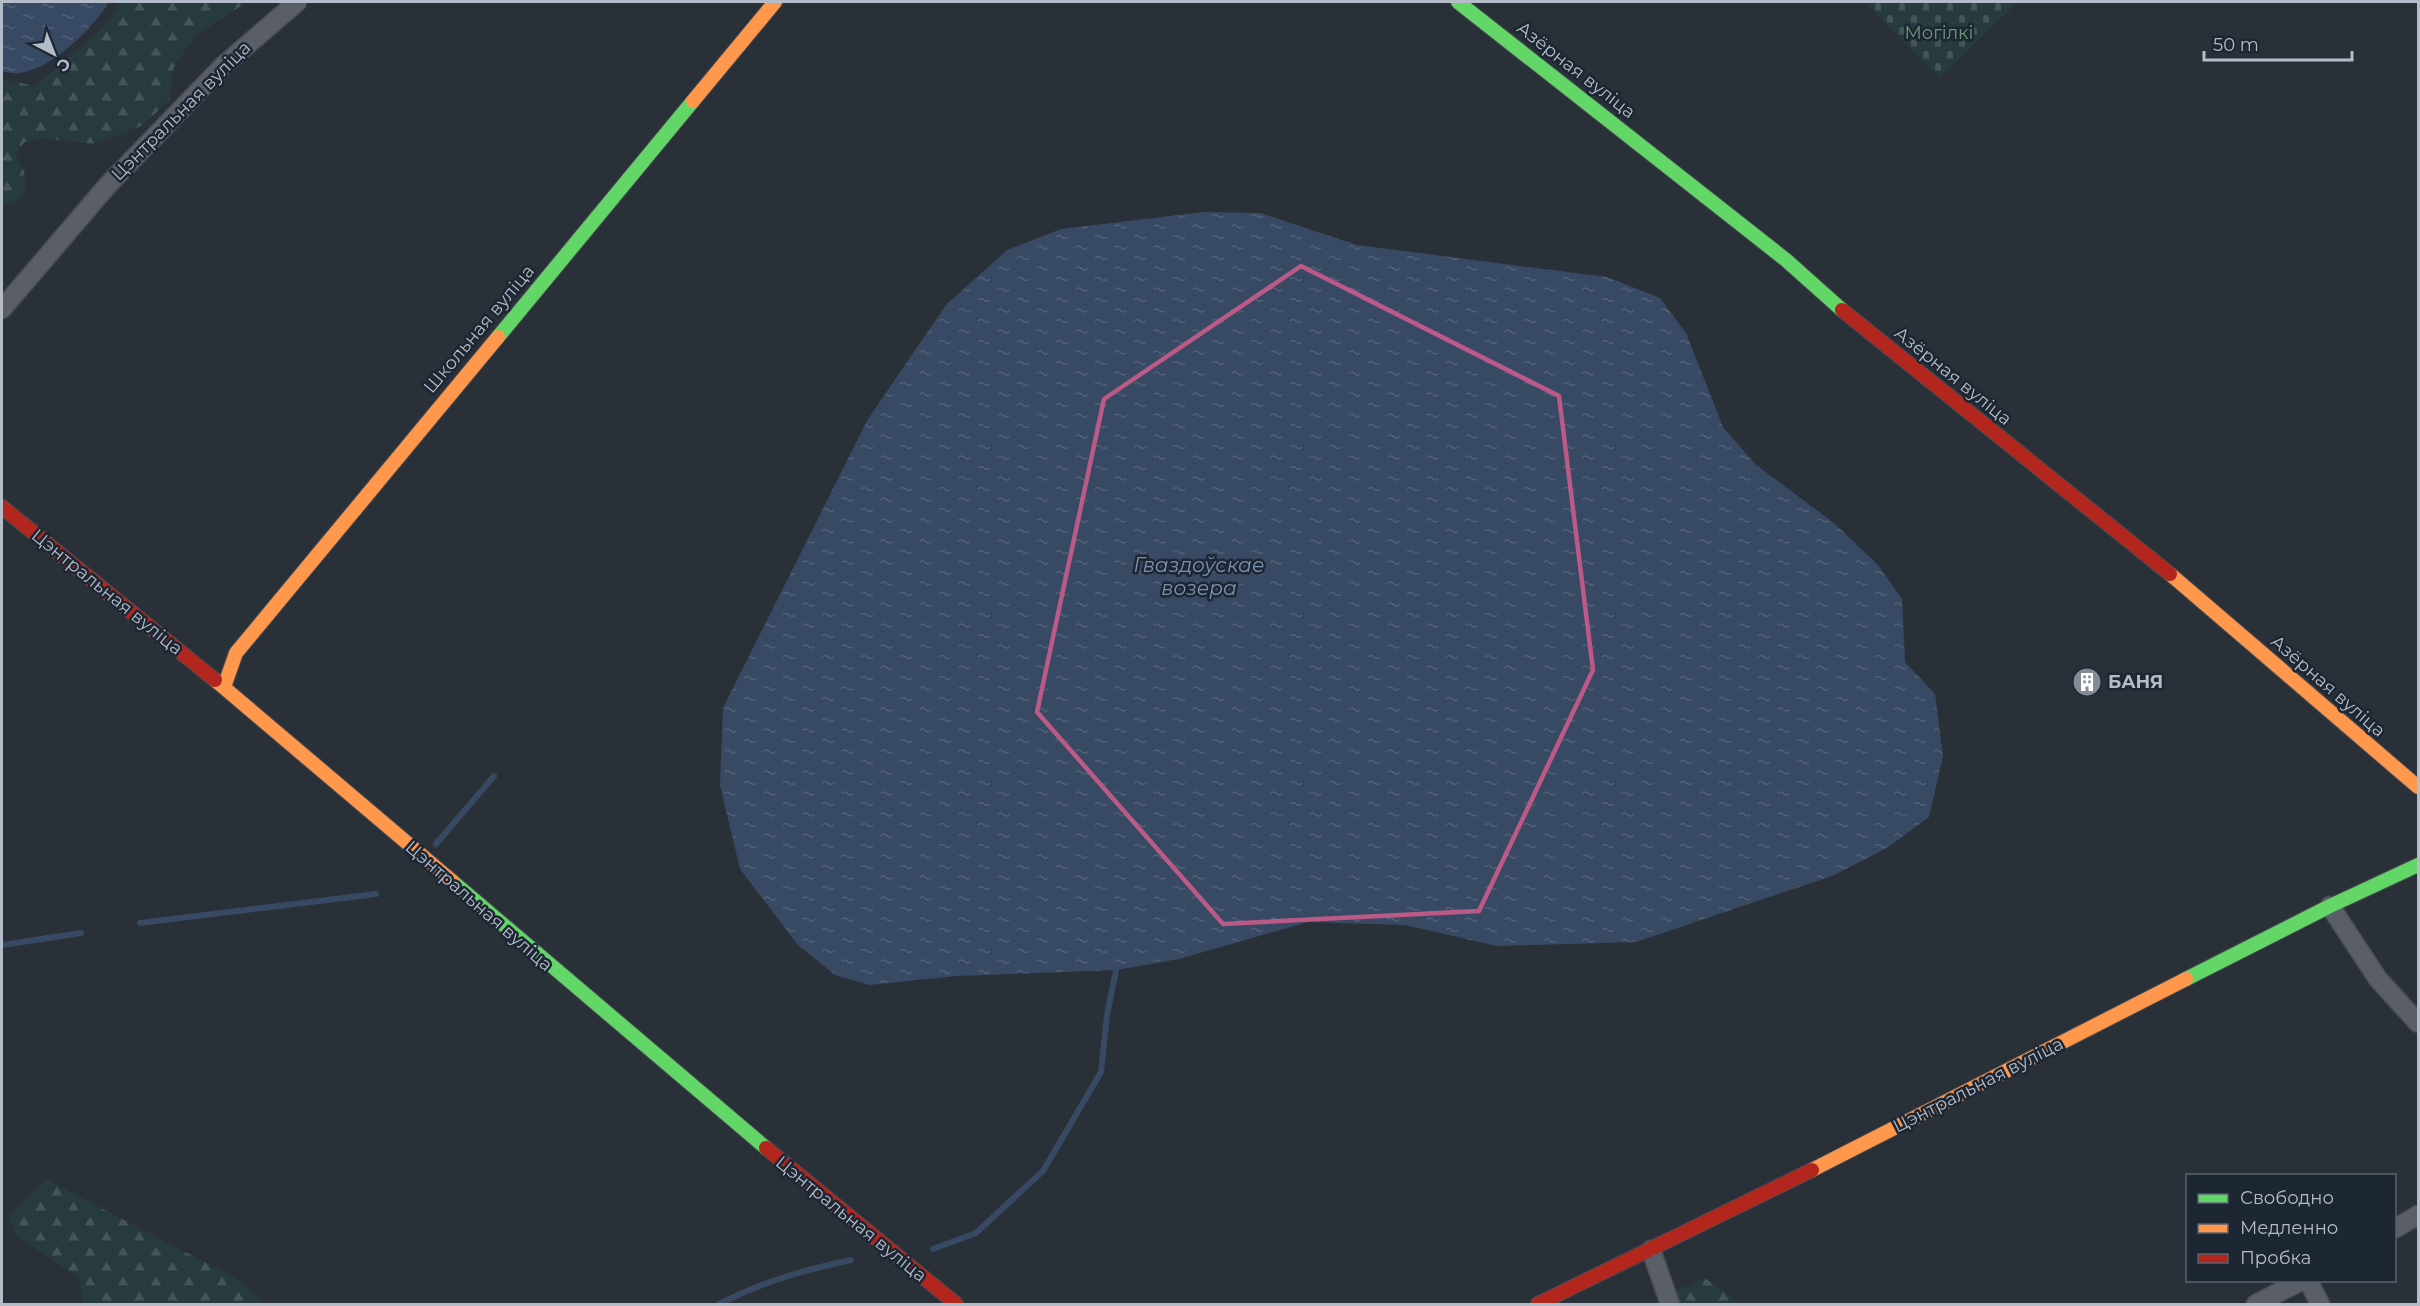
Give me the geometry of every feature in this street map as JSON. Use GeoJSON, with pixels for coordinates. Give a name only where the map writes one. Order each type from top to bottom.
{"type":"FeatureCollection","features":[{"type":"Feature","properties":{"kind":"street","name":"Цэнтральная вуліца"},"geometry":{"type":"LineString","coordinates":[[2,309],[107,186],[223,66],[297,2]]}},
{"type":"Feature","properties":{"kind":"street","name":"Школьная вуліца"},"geometry":{"type":"LineString","coordinates":[[224,687],[236,653],[775,2]]}},
{"type":"Feature","properties":{"kind":"street","name":"Азёрная вуліца"},"geometry":{"type":"LineString","coordinates":[[1458,2],[1777,253],[1824,296],[2145,553],[2418,787]]}},
{"type":"Feature","properties":{"kind":"street","name":"Цэнтральная вуліца"},"geometry":{"type":"LineString","coordinates":[[2,507],[224,687],[688,1085],[956,1305]]}},
{"type":"Feature","properties":{"kind":"street","name":"Цэнтральная вуліца"},"geometry":{"type":"LineString","coordinates":[[1538,1305],[1651,1251],[2330,906],[2418,865]]}},
{"type":"Feature","properties":{"kind":"street"},"geometry":{"type":"LineString","coordinates":[[2330,906],[2378,979],[2418,1023]]}},
{"type":"Feature","properties":{"kind":"street"},"geometry":{"type":"LineString","coordinates":[[2396,1228],[2418,1215]]}},
{"type":"Feature","properties":{"kind":"street"},"geometry":{"type":"LineString","coordinates":[[1651,1251],[1670,1305]]}},
{"type":"Feature","properties":{"kind":"street"},"geometry":{"type":"LineString","coordinates":[[2256,1305],[2301,1282]]}},
{"type":"Feature","properties":{"kind":"street"},"geometry":{"type":"LineString","coordinates":[[2308,1282],[2320,1305]]}},
{"type":"Feature","properties":{"kind":"highlighted area"},"geometry":{"type":"Polygon","coordinates":[[[1301,266],[1559,396],[1593,670],[1479,911],[1223,924],[1037,712],[1104,399],[1301,266]]]}},
{"type":"Feature","properties":{"kind":"green space"},"geometry":{"type":"Polygon","coordinates":[[[121,2],[243,2],[241,6],[197,34],[174,66],[169,100],[143,125],[96,144],[42,138],[25,142],[15,153],[24,171],[26,189],[15,204],[2,206],[2,79],[35,86],[107,24],[121,2]]]}},
{"type":"Feature","properties":{"kind":"green space","name":"Могілкі"},"geometry":{"type":"Polygon","coordinates":[[[1865,2],[2018,2],[1939,78],[1865,2]]]}},
{"type":"Feature","properties":{"kind":"green space"},"geometry":{"type":"Polygon","coordinates":[[[46,1179],[237,1279],[265,1304],[83,1304],[78,1277],[17,1236],[8,1216],[46,1179]]]}},
{"type":"Feature","properties":{"kind":"green space"},"geometry":{"type":"Polygon","coordinates":[[[1705,1278],[1740,1304],[1669,1304],[1667,1294],[1705,1278]]]}},
{"type":"Feature","properties":{"kind":"water"},"geometry":{"type":"Polygon","coordinates":[[[2,2],[109,2],[93,24],[58,56],[32,70],[16,73],[2,71],[2,2]]]}},
{"type":"Feature","properties":{"kind":"water","name":"Гваздоўскае возера"},"geometry":{"type":"Polygon","coordinates":[[[1204,212],[1260,213],[1357,245],[1607,277],[1660,298],[1686,333],[1723,427],[1756,465],[1834,523],[1878,565],[1902,599],[1905,662],[1935,694],[1943,756],[1929,817],[1887,848],[1832,876],[1636,942],[1497,946],[1405,925],[1308,922],[1179,959],[1116,970],[956,976],[869,985],[835,975],[798,945],[740,869],[720,785],[723,708],[868,419],[946,305],[1007,250],[1061,229],[1204,212]]]}},
{"type":"Feature","properties":{"kind":"waterway"},"geometry":{"type":"LineString","coordinates":[[436,844],[494,776]]}},
{"type":"Feature","properties":{"kind":"waterway"},"geometry":{"type":"LineString","coordinates":[[140,923],[376,894]]}},
{"type":"Feature","properties":{"kind":"waterway"},"geometry":{"type":"LineString","coordinates":[[2,945],[81,933]]}},
{"type":"Feature","properties":{"kind":"waterway"},"geometry":{"type":"LineString","coordinates":[[933,1249],[976,1233],[1043,1171],[1101,1072],[1107,1015],[1116,970]]}},
{"type":"Feature","properties":{"kind":"waterway"},"geometry":{"type":"LineString","coordinates":[[719,1304],[751,1289],[783,1278],[851,1260]]}},
{"type":"Feature","properties":{"kind":"traffic: fast"},"geometry":{"type":"LineString","coordinates":[[1458,2],[1786,260],[1842,310]]}},
{"type":"Feature","properties":{"kind":"traffic: fast"},"geometry":{"type":"LineString","coordinates":[[498,337],[693,101]]}},
{"type":"Feature","properties":{"kind":"traffic: fast"},"geometry":{"type":"LineString","coordinates":[[2186,979],[2330,906],[2418,865]]}},
{"type":"Feature","properties":{"kind":"traffic: fast"},"geometry":{"type":"LineString","coordinates":[[452,881],[766,1148]]}},
{"type":"Feature","properties":{"kind":"traffic: slow"},"geometry":{"type":"LineString","coordinates":[[693,101],[775,2]]}},
{"type":"Feature","properties":{"kind":"traffic: slow"},"geometry":{"type":"LineString","coordinates":[[224,687],[236,653],[498,337]]}},
{"type":"Feature","properties":{"kind":"traffic: slow"},"geometry":{"type":"LineString","coordinates":[[2170,574],[2418,787]]}},
{"type":"Feature","properties":{"kind":"traffic: slow"},"geometry":{"type":"LineString","coordinates":[[215,680],[452,881]]}},
{"type":"Feature","properties":{"kind":"traffic: slow"},"geometry":{"type":"LineString","coordinates":[[1812,1170],[2186,979]]}},
{"type":"Feature","properties":{"kind":"traffic: jam"},"geometry":{"type":"LineString","coordinates":[[1842,310],[2170,574]]}},
{"type":"Feature","properties":{"kind":"traffic: jam"},"geometry":{"type":"LineString","coordinates":[[2,507],[215,680]]}},
{"type":"Feature","properties":{"kind":"traffic: jam"},"geometry":{"type":"LineString","coordinates":[[766,1148],[956,1304]]}},
{"type":"Feature","properties":{"kind":"traffic: jam"},"geometry":{"type":"LineString","coordinates":[[1538,1304],[1812,1170]]}},
{"type":"Feature","properties":{"kind":"place","name":"БАНЯ"},"geometry":{"type":"Point","coordinates":[2087,682]}}]}
